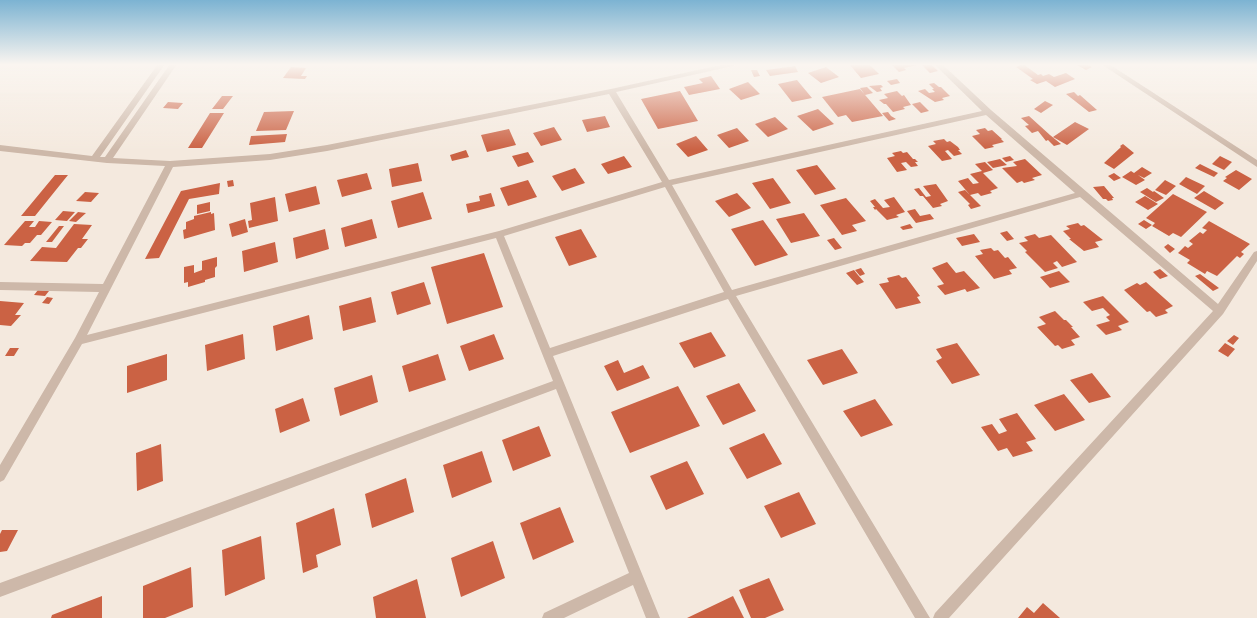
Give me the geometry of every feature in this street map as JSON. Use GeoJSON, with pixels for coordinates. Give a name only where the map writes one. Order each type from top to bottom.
{"type":"FeatureCollection","features":[{"type":"Feature","properties":{"kind":"street"},"geometry":{"type":"LineString","coordinates":[[95,158],[141,93]]}},
{"type":"Feature","properties":{"kind":"street"},"geometry":{"type":"LineString","coordinates":[[107,160],[153,93]]}},
{"type":"Feature","properties":{"kind":"street"},"geometry":{"type":"LineString","coordinates":[[0,148],[107,160],[170,164],[270,157],[327,148],[602,93]]}},
{"type":"Feature","properties":{"kind":"street"},"geometry":{"type":"LineString","coordinates":[[612,93],[667,183],[730,294],[923,618]]}},
{"type":"Feature","properties":{"kind":"street"},"geometry":{"type":"LineString","coordinates":[[968,93],[1082,194],[1219,311]]}},
{"type":"Feature","properties":{"kind":"street"},"geometry":{"type":"LineString","coordinates":[[1149,93],[1257,164]]}},
{"type":"Feature","properties":{"kind":"street"},"geometry":{"type":"LineString","coordinates":[[79,341],[499,234],[667,183],[988,112]]}},
{"type":"Feature","properties":{"kind":"street"},"geometry":{"type":"LineString","coordinates":[[0,476],[79,341],[170,164]]}},
{"type":"Feature","properties":{"kind":"street"},"geometry":{"type":"LineString","coordinates":[[546,354],[730,294],[1082,194]]}},
{"type":"Feature","properties":{"kind":"street"},"geometry":{"type":"LineString","coordinates":[[499,234],[653,618]]}},
{"type":"Feature","properties":{"kind":"street"},"geometry":{"type":"LineString","coordinates":[[940,618],[1219,311],[1257,254]]}},
{"type":"Feature","properties":{"kind":"street"},"geometry":{"type":"LineString","coordinates":[[0,286],[107,288]]}},
{"type":"Feature","properties":{"kind":"street"},"geometry":{"type":"LineString","coordinates":[[0,590],[558,384]]}},
{"type":"Feature","properties":{"kind":"street"},"geometry":{"type":"LineString","coordinates":[[549,618],[637,576]]}},
{"type":"Feature","properties":{"kind":"building"},"geometry":{"type":"Polygon","coordinates":[[[671,93],[681,93],[698,121],[658,129],[641,99],[671,93]]]}},
{"type":"Feature","properties":{"kind":"building"},"geometry":{"type":"Polygon","coordinates":[[[688,93],[700,93],[689,95],[688,93]]]}},
{"type":"Feature","properties":{"kind":"building"},"geometry":{"type":"Polygon","coordinates":[[[733,93],[760,94],[741,100],[733,93]]]}},
{"type":"Feature","properties":{"kind":"building"},"geometry":{"type":"Polygon","coordinates":[[[785,93],[808,93],[812,98],[792,102],[785,93]]]}},
{"type":"Feature","properties":{"kind":"building"},"geometry":{"type":"Polygon","coordinates":[[[842,93],[863,93],[883,116],[852,122],[846,115],[838,117],[822,97],[842,93]]]}},
{"type":"Feature","properties":{"kind":"building"},"geometry":{"type":"Polygon","coordinates":[[[863,93],[873,93],[865,95],[863,93]]]}},
{"type":"Feature","properties":{"kind":"building"},"geometry":{"type":"Polygon","coordinates":[[[899,93],[902,96],[904,95],[911,105],[903,107],[905,109],[893,112],[886,104],[879,100],[888,98],[884,94],[899,93]]]}},
{"type":"Feature","properties":{"kind":"building"},"geometry":{"type":"Polygon","coordinates":[[[921,93],[947,93],[950,96],[942,98],[944,100],[935,102],[921,93]]]}},
{"type":"Feature","properties":{"kind":"building"},"geometry":{"type":"Polygon","coordinates":[[[1075,93],[1078,96],[1080,95],[1097,110],[1089,112],[1066,94],[1075,93]]]}},
{"type":"Feature","properties":{"kind":"building"},"geometry":{"type":"Polygon","coordinates":[[[222,96],[233,96],[223,109],[212,109],[222,96]]]}},
{"type":"Feature","properties":{"kind":"building"},"geometry":{"type":"Polygon","coordinates":[[[1045,101],[1053,105],[1041,113],[1034,109],[1045,101]]]}},
{"type":"Feature","properties":{"kind":"building"},"geometry":{"type":"Polygon","coordinates":[[[168,102],[183,103],[178,109],[163,108],[168,102]]]}},
{"type":"Feature","properties":{"kind":"building"},"geometry":{"type":"Polygon","coordinates":[[[920,102],[929,111],[921,113],[912,104],[920,102]]]}},
{"type":"Feature","properties":{"kind":"building"},"geometry":{"type":"Polygon","coordinates":[[[818,109],[834,124],[813,131],[797,116],[818,109]]]}},
{"type":"Feature","properties":{"kind":"building"},"geometry":{"type":"Polygon","coordinates":[[[294,111],[286,130],[256,131],[264,112],[294,111]]]}},
{"type":"Feature","properties":{"kind":"building"},"geometry":{"type":"Polygon","coordinates":[[[888,112],[896,119],[889,121],[882,113],[888,112]]]}},
{"type":"Feature","properties":{"kind":"building"},"geometry":{"type":"Polygon","coordinates":[[[210,113],[224,113],[202,148],[188,148],[210,113]]]}},
{"type":"Feature","properties":{"kind":"building"},"geometry":{"type":"Polygon","coordinates":[[[605,116],[610,127],[587,132],[582,120],[605,116]]]}},
{"type":"Feature","properties":{"kind":"building"},"geometry":{"type":"Polygon","coordinates":[[[1029,116],[1061,144],[1054,146],[1048,140],[1046,141],[1038,131],[1032,133],[1025,126],[1029,125],[1021,118],[1029,116]]]}},
{"type":"Feature","properties":{"kind":"building"},"geometry":{"type":"Polygon","coordinates":[[[775,117],[788,129],[768,137],[755,124],[775,117]]]}},
{"type":"Feature","properties":{"kind":"building"},"geometry":{"type":"Polygon","coordinates":[[[1075,122],[1089,129],[1067,145],[1053,137],[1075,122]]]}},
{"type":"Feature","properties":{"kind":"building"},"geometry":{"type":"Polygon","coordinates":[[[554,127],[562,140],[541,146],[533,133],[554,127]]]}},
{"type":"Feature","properties":{"kind":"building"},"geometry":{"type":"Polygon","coordinates":[[[737,128],[749,141],[729,148],[717,135],[737,128]]]}},
{"type":"Feature","properties":{"kind":"building"},"geometry":{"type":"Polygon","coordinates":[[[985,128],[988,131],[992,130],[1004,142],[992,145],[994,147],[985,149],[972,136],[980,134],[976,130],[985,128]]]}},
{"type":"Feature","properties":{"kind":"building"},"geometry":{"type":"Polygon","coordinates":[[[509,129],[516,145],[487,152],[481,135],[509,129]]]}},
{"type":"Feature","properties":{"kind":"building"},"geometry":{"type":"Polygon","coordinates":[[[287,134],[285,142],[249,145],[251,136],[287,134]]]}},
{"type":"Feature","properties":{"kind":"building"},"geometry":{"type":"Polygon","coordinates":[[[696,136],[708,150],[688,157],[676,144],[696,136]]]}},
{"type":"Feature","properties":{"kind":"building"},"geometry":{"type":"Polygon","coordinates":[[[944,139],[947,142],[950,141],[958,147],[960,150],[958,150],[962,154],[954,156],[948,150],[945,151],[952,159],[942,161],[928,146],[936,144],[933,141],[944,139]]]}},
{"type":"Feature","properties":{"kind":"building"},"geometry":{"type":"Polygon","coordinates":[[[1123,144],[1134,153],[1114,169],[1104,163],[1121,147],[1120,146],[1123,144]]]}},
{"type":"Feature","properties":{"kind":"building"},"geometry":{"type":"Polygon","coordinates":[[[466,150],[469,157],[452,161],[450,155],[466,150]]]}},
{"type":"Feature","properties":{"kind":"building"},"geometry":{"type":"Polygon","coordinates":[[[901,151],[903,153],[907,152],[913,159],[915,159],[918,162],[915,162],[918,166],[911,167],[906,162],[901,163],[907,170],[897,172],[887,158],[895,156],[892,153],[901,151]]]}},
{"type":"Feature","properties":{"kind":"building"},"geometry":{"type":"Polygon","coordinates":[[[528,152],[534,162],[518,167],[512,156],[528,152]]]}},
{"type":"Feature","properties":{"kind":"building"},"geometry":{"type":"Polygon","coordinates":[[[624,156],[632,167],[608,174],[601,164],[624,156]]]}},
{"type":"Feature","properties":{"kind":"building"},"geometry":{"type":"Polygon","coordinates":[[[1010,156],[1014,160],[1006,162],[1002,158],[1010,156]]]}},
{"type":"Feature","properties":{"kind":"building"},"geometry":{"type":"Polygon","coordinates":[[[1220,156],[1232,162],[1224,170],[1212,164],[1220,156]]]}},
{"type":"Feature","properties":{"kind":"building"},"geometry":{"type":"Polygon","coordinates":[[[1000,159],[1007,165],[993,168],[987,162],[1000,159]]]}},
{"type":"Feature","properties":{"kind":"building"},"geometry":{"type":"Polygon","coordinates":[[[1025,159],[1042,175],[1032,178],[1035,180],[1017,183],[1002,168],[1017,166],[1013,162],[1025,159]]]}},
{"type":"Feature","properties":{"kind":"building"},"geometry":{"type":"Polygon","coordinates":[[[985,162],[993,170],[983,173],[998,188],[990,191],[992,193],[981,196],[978,193],[970,195],[958,181],[968,178],[973,184],[979,183],[970,174],[982,171],[975,164],[985,162]]]}},
{"type":"Feature","properties":{"kind":"building"},"geometry":{"type":"Polygon","coordinates":[[[418,163],[422,181],[392,187],[389,169],[418,163]]]}},
{"type":"Feature","properties":{"kind":"building"},"geometry":{"type":"Polygon","coordinates":[[[1200,164],[1218,173],[1214,177],[1195,168],[1200,164]]]}},
{"type":"Feature","properties":{"kind":"building"},"geometry":{"type":"Polygon","coordinates":[[[817,165],[836,189],[815,195],[796,170],[817,165]]]}},
{"type":"Feature","properties":{"kind":"building"},"geometry":{"type":"Polygon","coordinates":[[[1142,167],[1152,173],[1144,178],[1138,175],[1145,180],[1136,185],[1122,177],[1131,171],[1134,173],[1142,167]]]}},
{"type":"Feature","properties":{"kind":"building"},"geometry":{"type":"Polygon","coordinates":[[[575,168],[585,183],[562,191],[552,176],[575,168]]]}},
{"type":"Feature","properties":{"kind":"building"},"geometry":{"type":"Polygon","coordinates":[[[1236,170],[1252,179],[1239,190],[1223,181],[1227,178],[1225,177],[1236,170]]]}},
{"type":"Feature","properties":{"kind":"building"},"geometry":{"type":"Polygon","coordinates":[[[367,173],[372,189],[342,197],[337,180],[367,173]]]}},
{"type":"Feature","properties":{"kind":"building"},"geometry":{"type":"Polygon","coordinates":[[[1114,173],[1121,178],[1114,181],[1108,176],[1114,173]]]}},
{"type":"Feature","properties":{"kind":"building"},"geometry":{"type":"Polygon","coordinates":[[[55,175],[68,175],[35,216],[21,216],[55,175]]]}},
{"type":"Feature","properties":{"kind":"building"},"geometry":{"type":"Polygon","coordinates":[[[1186,177],[1205,186],[1197,194],[1179,184],[1186,177]]]}},
{"type":"Feature","properties":{"kind":"building"},"geometry":{"type":"Polygon","coordinates":[[[773,178],[791,203],[770,209],[752,183],[773,178]]]}},
{"type":"Feature","properties":{"kind":"building"},"geometry":{"type":"Polygon","coordinates":[[[233,180],[234,186],[228,187],[227,181],[233,180]]]}},
{"type":"Feature","properties":{"kind":"building"},"geometry":{"type":"Polygon","coordinates":[[[528,180],[537,197],[508,206],[500,188],[528,180]]]}},
{"type":"Feature","properties":{"kind":"building"},"geometry":{"type":"Polygon","coordinates":[[[1165,180],[1176,186],[1166,195],[1155,190],[1165,180]]]}},
{"type":"Feature","properties":{"kind":"building"},"geometry":{"type":"Polygon","coordinates":[[[220,183],[219,194],[189,199],[159,258],[145,259],[181,191],[220,183]]]}},
{"type":"Feature","properties":{"kind":"building"},"geometry":{"type":"Polygon","coordinates":[[[936,184],[948,201],[940,204],[942,206],[933,208],[923,196],[920,196],[914,189],[919,188],[926,197],[931,196],[923,186],[936,184]]]}},
{"type":"Feature","properties":{"kind":"building"},"geometry":{"type":"Polygon","coordinates":[[[316,186],[320,204],[289,212],[285,194],[316,186]]]}},
{"type":"Feature","properties":{"kind":"building"},"geometry":{"type":"Polygon","coordinates":[[[1104,186],[1114,198],[1112,198],[1113,200],[1108,201],[1103,199],[1093,187],[1104,186]]]}},
{"type":"Feature","properties":{"kind":"building"},"geometry":{"type":"Polygon","coordinates":[[[1147,188],[1164,198],[1156,202],[1140,192],[1147,188]]]}},
{"type":"Feature","properties":{"kind":"building"},"geometry":{"type":"Polygon","coordinates":[[[965,190],[981,206],[971,209],[968,205],[970,204],[958,192],[965,190]]]}},
{"type":"Feature","properties":{"kind":"building"},"geometry":{"type":"Polygon","coordinates":[[[1204,191],[1224,203],[1215,210],[1194,198],[1204,191]]]}},
{"type":"Feature","properties":{"kind":"building"},"geometry":{"type":"Polygon","coordinates":[[[85,192],[99,193],[91,202],[76,201],[85,192]]]}},
{"type":"Feature","properties":{"kind":"building"},"geometry":{"type":"Polygon","coordinates":[[[423,192],[432,219],[398,228],[391,201],[423,192]]]}},
{"type":"Feature","properties":{"kind":"building"},"geometry":{"type":"Polygon","coordinates":[[[491,193],[495,206],[468,213],[466,204],[480,201],[479,196],[491,193]]]}},
{"type":"Feature","properties":{"kind":"building"},"geometry":{"type":"Polygon","coordinates":[[[737,193],[751,208],[729,217],[715,201],[737,193]]]}},
{"type":"Feature","properties":{"kind":"building"},"geometry":{"type":"Polygon","coordinates":[[[1173,194],[1207,212],[1181,237],[1173,233],[1169,236],[1152,226],[1155,223],[1146,218],[1173,194]]]}},
{"type":"Feature","properties":{"kind":"building"},"geometry":{"type":"Polygon","coordinates":[[[1145,196],[1158,204],[1148,210],[1135,202],[1145,196]]]}},
{"type":"Feature","properties":{"kind":"building"},"geometry":{"type":"Polygon","coordinates":[[[275,197],[278,221],[249,228],[248,221],[252,220],[250,203],[275,197]]]}},
{"type":"Feature","properties":{"kind":"building"},"geometry":{"type":"Polygon","coordinates":[[[894,197],[905,212],[896,215],[899,217],[887,220],[876,209],[875,210],[873,207],[875,207],[870,201],[875,199],[883,208],[890,207],[884,200],[894,197]]]}},
{"type":"Feature","properties":{"kind":"building"},"geometry":{"type":"Polygon","coordinates":[[[846,198],[866,221],[852,225],[857,231],[842,235],[820,205],[846,198]]]}},
{"type":"Feature","properties":{"kind":"building"},"geometry":{"type":"Polygon","coordinates":[[[210,202],[210,211],[197,214],[197,205],[210,202]]]}},
{"type":"Feature","properties":{"kind":"building"},"geometry":{"type":"Polygon","coordinates":[[[915,209],[920,216],[930,214],[934,219],[916,223],[907,211],[915,209]]]}},
{"type":"Feature","properties":{"kind":"building"},"geometry":{"type":"Polygon","coordinates":[[[63,211],[75,212],[67,221],[55,220],[63,211]]]}},
{"type":"Feature","properties":{"kind":"building"},"geometry":{"type":"Polygon","coordinates":[[[78,212],[86,213],[76,222],[69,221],[78,212]]]}},
{"type":"Feature","properties":{"kind":"building"},"geometry":{"type":"Polygon","coordinates":[[[211,212],[211,214],[214,213],[215,230],[184,239],[183,230],[186,229],[186,222],[194,219],[194,216],[211,212]]]}},
{"type":"Feature","properties":{"kind":"building"},"geometry":{"type":"Polygon","coordinates":[[[804,213],[820,236],[791,243],[776,219],[804,213]]]}},
{"type":"Feature","properties":{"kind":"building"},"geometry":{"type":"Polygon","coordinates":[[[245,219],[248,232],[232,237],[229,224],[245,219]]]}},
{"type":"Feature","properties":{"kind":"building"},"geometry":{"type":"Polygon","coordinates":[[[372,219],[377,238],[345,247],[341,228],[372,219]]]}},
{"type":"Feature","properties":{"kind":"building"},"geometry":{"type":"Polygon","coordinates":[[[763,220],[788,255],[755,266],[731,229],[763,220]]]}},
{"type":"Feature","properties":{"kind":"building"},"geometry":{"type":"Polygon","coordinates":[[[1144,220],[1152,225],[1146,229],[1138,224],[1144,220]]]}},
{"type":"Feature","properties":{"kind":"building"},"geometry":{"type":"Polygon","coordinates":[[[25,221],[34,221],[29,227],[35,227],[39,221],[52,222],[41,235],[37,235],[30,243],[25,243],[22,246],[4,245],[25,221]]]}},
{"type":"Feature","properties":{"kind":"building"},"geometry":{"type":"Polygon","coordinates":[[[1209,221],[1250,244],[1241,252],[1244,254],[1240,258],[1237,256],[1217,276],[1207,271],[1205,274],[1187,263],[1190,260],[1178,253],[1185,246],[1188,248],[1193,244],[1189,241],[1200,232],[1203,234],[1207,230],[1202,228],[1209,221]]]}},
{"type":"Feature","properties":{"kind":"building"},"geometry":{"type":"Polygon","coordinates":[[[1078,223],[1081,226],[1084,225],[1103,240],[1095,242],[1099,247],[1084,251],[1069,239],[1071,239],[1063,231],[1070,229],[1066,226],[1078,223]]]}},
{"type":"Feature","properties":{"kind":"building"},"geometry":{"type":"Polygon","coordinates":[[[74,224],[92,225],[82,239],[88,239],[81,248],[78,248],[67,262],[30,261],[42,247],[56,248],[74,224]]]}},
{"type":"Feature","properties":{"kind":"building"},"geometry":{"type":"Polygon","coordinates":[[[910,224],[913,228],[903,230],[900,227],[910,224]]]}},
{"type":"Feature","properties":{"kind":"building"},"geometry":{"type":"Polygon","coordinates":[[[59,226],[64,226],[52,242],[46,242],[59,226]]]}},
{"type":"Feature","properties":{"kind":"building"},"geometry":{"type":"Polygon","coordinates":[[[325,229],[329,249],[296,259],[293,238],[325,229]]]}},
{"type":"Feature","properties":{"kind":"building"},"geometry":{"type":"Polygon","coordinates":[[[581,229],[597,257],[569,266],[555,237],[581,229]]]}},
{"type":"Feature","properties":{"kind":"building"},"geometry":{"type":"Polygon","coordinates":[[[1007,231],[1014,239],[1007,241],[1000,233],[1007,231]]]}},
{"type":"Feature","properties":{"kind":"building"},"geometry":{"type":"Polygon","coordinates":[[[974,234],[980,242],[962,246],[956,238],[974,234]]]}},
{"type":"Feature","properties":{"kind":"building"},"geometry":{"type":"Polygon","coordinates":[[[1035,234],[1039,238],[1051,235],[1077,262],[1062,267],[1057,261],[1053,263],[1058,268],[1045,272],[1025,252],[1027,251],[1019,243],[1028,241],[1024,237],[1035,234]]]}},
{"type":"Feature","properties":{"kind":"building"},"geometry":{"type":"Polygon","coordinates":[[[834,238],[842,248],[835,250],[827,240],[834,238]]]}},
{"type":"Feature","properties":{"kind":"building"},"geometry":{"type":"Polygon","coordinates":[[[275,242],[278,262],[244,272],[242,251],[275,242]]]}},
{"type":"Feature","properties":{"kind":"building"},"geometry":{"type":"Polygon","coordinates":[[[1168,244],[1175,249],[1170,253],[1164,247],[1168,244]]]}},
{"type":"Feature","properties":{"kind":"building"},"geometry":{"type":"Polygon","coordinates":[[[991,248],[994,251],[998,250],[1005,258],[1008,257],[1017,268],[1009,270],[1012,274],[994,279],[975,256],[983,254],[980,250],[991,248]]]}},
{"type":"Feature","properties":{"kind":"building"},"geometry":{"type":"Polygon","coordinates":[[[484,253],[503,307],[447,324],[431,267],[484,253]]]}},
{"type":"Feature","properties":{"kind":"building"},"geometry":{"type":"Polygon","coordinates":[[[217,257],[215,277],[205,280],[205,282],[188,287],[188,282],[184,283],[184,267],[194,265],[194,273],[202,270],[202,261],[217,257]]]}},
{"type":"Feature","properties":{"kind":"building"},"geometry":{"type":"Polygon","coordinates":[[[947,262],[956,273],[964,271],[980,288],[967,292],[965,289],[945,295],[937,286],[944,284],[932,268],[947,262]]]}},
{"type":"Feature","properties":{"kind":"building"},"geometry":{"type":"Polygon","coordinates":[[[861,268],[865,274],[860,276],[855,270],[861,268]]]}},
{"type":"Feature","properties":{"kind":"building"},"geometry":{"type":"Polygon","coordinates":[[[1160,269],[1168,276],[1160,279],[1153,272],[1160,269]]]}},
{"type":"Feature","properties":{"kind":"building"},"geometry":{"type":"Polygon","coordinates":[[[854,270],[864,282],[857,285],[846,273],[854,270]]]}},
{"type":"Feature","properties":{"kind":"building"},"geometry":{"type":"Polygon","coordinates":[[[1059,271],[1070,282],[1050,288],[1040,277],[1059,271]]]}},
{"type":"Feature","properties":{"kind":"building"},"geometry":{"type":"Polygon","coordinates":[[[1200,274],[1219,288],[1213,291],[1195,276],[1200,274]]]}},
{"type":"Feature","properties":{"kind":"building"},"geometry":{"type":"Polygon","coordinates":[[[899,275],[902,278],[906,277],[920,296],[917,297],[921,303],[896,309],[879,284],[889,282],[887,278],[899,275]]]}},
{"type":"Feature","properties":{"kind":"building"},"geometry":{"type":"Polygon","coordinates":[[[424,282],[431,304],[397,315],[391,292],[424,282]]]}},
{"type":"Feature","properties":{"kind":"building"},"geometry":{"type":"Polygon","coordinates":[[[1146,282],[1173,306],[1165,310],[1168,313],[1156,317],[1150,311],[1147,312],[1124,290],[1137,283],[1140,285],[1146,282]]]}},
{"type":"Feature","properties":{"kind":"building"},"geometry":{"type":"Polygon","coordinates":[[[38,290],[49,291],[45,296],[34,295],[38,290]]]}},
{"type":"Feature","properties":{"kind":"building"},"geometry":{"type":"Polygon","coordinates":[[[1103,296],[1129,322],[1118,326],[1122,330],[1106,335],[1096,325],[1110,321],[1106,317],[1110,315],[1103,308],[1092,311],[1083,302],[1103,296]]]}},
{"type":"Feature","properties":{"kind":"building"},"geometry":{"type":"Polygon","coordinates":[[[47,297],[53,298],[49,304],[42,303],[47,297]]]}},
{"type":"Feature","properties":{"kind":"building"},"geometry":{"type":"Polygon","coordinates":[[[371,297],[376,322],[343,331],[339,306],[371,297]]]}},
{"type":"Feature","properties":{"kind":"building"},"geometry":{"type":"Polygon","coordinates":[[[0,301],[24,303],[15,315],[21,315],[11,326],[0,325],[0,301]]]}},
{"type":"Feature","properties":{"kind":"building"},"geometry":{"type":"Polygon","coordinates":[[[1055,311],[1073,327],[1071,327],[1080,337],[1071,340],[1075,345],[1062,349],[1058,345],[1055,346],[1037,327],[1046,324],[1039,317],[1055,311]]]}},
{"type":"Feature","properties":{"kind":"building"},"geometry":{"type":"Polygon","coordinates":[[[309,315],[313,339],[276,351],[273,326],[309,315]]]}},
{"type":"Feature","properties":{"kind":"building"},"geometry":{"type":"Polygon","coordinates":[[[711,332],[726,356],[694,368],[679,343],[711,332]]]}},
{"type":"Feature","properties":{"kind":"building"},"geometry":{"type":"Polygon","coordinates":[[[243,334],[245,359],[207,371],[205,345],[243,334]]]}},
{"type":"Feature","properties":{"kind":"building"},"geometry":{"type":"Polygon","coordinates":[[[494,334],[504,359],[469,371],[460,346],[494,334]]]}},
{"type":"Feature","properties":{"kind":"building"},"geometry":{"type":"Polygon","coordinates":[[[1234,335],[1239,338],[1233,345],[1227,341],[1234,335]]]}},
{"type":"Feature","properties":{"kind":"building"},"geometry":{"type":"Polygon","coordinates":[[[957,343],[980,375],[952,384],[936,361],[942,358],[936,349],[957,343]]]}},
{"type":"Feature","properties":{"kind":"building"},"geometry":{"type":"Polygon","coordinates":[[[1225,343],[1235,349],[1228,357],[1218,351],[1225,343]]]}},
{"type":"Feature","properties":{"kind":"building"},"geometry":{"type":"Polygon","coordinates":[[[10,348],[19,348],[14,356],[5,356],[10,348]]]}},
{"type":"Feature","properties":{"kind":"building"},"geometry":{"type":"Polygon","coordinates":[[[842,349],[858,373],[823,385],[807,360],[842,349]]]}},
{"type":"Feature","properties":{"kind":"building"},"geometry":{"type":"Polygon","coordinates":[[[167,354],[167,380],[127,393],[127,366],[167,354]]]}},
{"type":"Feature","properties":{"kind":"building"},"geometry":{"type":"Polygon","coordinates":[[[438,354],[446,380],[409,392],[402,366],[438,354]]]}},
{"type":"Feature","properties":{"kind":"building"},"geometry":{"type":"Polygon","coordinates":[[[618,360],[624,373],[643,365],[650,378],[617,391],[604,366],[618,360]]]}},
{"type":"Feature","properties":{"kind":"building"},"geometry":{"type":"Polygon","coordinates":[[[1092,373],[1111,397],[1089,403],[1070,380],[1092,373]]]}},
{"type":"Feature","properties":{"kind":"building"},"geometry":{"type":"Polygon","coordinates":[[[372,375],[378,402],[340,416],[334,388],[372,375]]]}},
{"type":"Feature","properties":{"kind":"building"},"geometry":{"type":"Polygon","coordinates":[[[739,383],[756,411],[723,425],[706,396],[739,383]]]}},
{"type":"Feature","properties":{"kind":"building"},"geometry":{"type":"Polygon","coordinates":[[[678,386],[700,426],[630,453],[611,412],[678,386]]]}},
{"type":"Feature","properties":{"kind":"building"},"geometry":{"type":"Polygon","coordinates":[[[1064,394],[1085,420],[1055,431],[1034,405],[1064,394]]]}},
{"type":"Feature","properties":{"kind":"building"},"geometry":{"type":"Polygon","coordinates":[[[303,398],[310,421],[280,433],[275,409],[303,398]]]}},
{"type":"Feature","properties":{"kind":"building"},"geometry":{"type":"Polygon","coordinates":[[[875,399],[893,425],[861,437],[843,411],[875,399]]]}},
{"type":"Feature","properties":{"kind":"building"},"geometry":{"type":"Polygon","coordinates":[[[1017,413],[1036,439],[1026,442],[1033,451],[1013,457],[1007,448],[998,451],[981,427],[992,424],[999,434],[1007,431],[999,419],[1017,413]]]}},
{"type":"Feature","properties":{"kind":"building"},"geometry":{"type":"Polygon","coordinates":[[[539,426],[551,456],[513,471],[502,440],[539,426]]]}},
{"type":"Feature","properties":{"kind":"building"},"geometry":{"type":"Polygon","coordinates":[[[764,433],[782,464],[747,479],[729,448],[764,433]]]}},
{"type":"Feature","properties":{"kind":"building"},"geometry":{"type":"Polygon","coordinates":[[[161,444],[163,481],[137,491],[136,453],[161,444]]]}},
{"type":"Feature","properties":{"kind":"building"},"geometry":{"type":"Polygon","coordinates":[[[482,451],[492,482],[452,498],[443,465],[482,451]]]}},
{"type":"Feature","properties":{"kind":"building"},"geometry":{"type":"Polygon","coordinates":[[[687,461],[704,494],[666,510],[650,476],[687,461]]]}},
{"type":"Feature","properties":{"kind":"building"},"geometry":{"type":"Polygon","coordinates":[[[406,478],[414,512],[372,528],[365,494],[406,478]]]}},
{"type":"Feature","properties":{"kind":"building"},"geometry":{"type":"Polygon","coordinates":[[[799,492],[816,524],[781,538],[764,506],[799,492]]]}},
{"type":"Feature","properties":{"kind":"building"},"geometry":{"type":"Polygon","coordinates":[[[560,507],[574,542],[533,560],[520,523],[560,507]]]}},
{"type":"Feature","properties":{"kind":"building"},"geometry":{"type":"Polygon","coordinates":[[[334,508],[341,545],[316,555],[318,567],[303,573],[296,523],[334,508]]]}},
{"type":"Feature","properties":{"kind":"building"},"geometry":{"type":"Polygon","coordinates":[[[2,530],[18,530],[7,551],[0,552],[0,534],[2,530]]]}},
{"type":"Feature","properties":{"kind":"building"},"geometry":{"type":"Polygon","coordinates":[[[261,536],[265,579],[225,596],[222,550],[261,536]]]}},
{"type":"Feature","properties":{"kind":"building"},"geometry":{"type":"Polygon","coordinates":[[[493,541],[505,578],[461,597],[451,558],[493,541]]]}},
{"type":"Feature","properties":{"kind":"building"},"geometry":{"type":"Polygon","coordinates":[[[191,567],[193,607],[165,618],[143,618],[143,586],[191,567]]]}},
{"type":"Feature","properties":{"kind":"building"},"geometry":{"type":"Polygon","coordinates":[[[769,578],[784,610],[765,618],[751,618],[739,590],[769,578]]]}},
{"type":"Feature","properties":{"kind":"building"},"geometry":{"type":"Polygon","coordinates":[[[417,579],[426,618],[376,618],[373,597],[417,579]]]}},
{"type":"Feature","properties":{"kind":"building"},"geometry":{"type":"Polygon","coordinates":[[[102,596],[102,618],[51,618],[52,615],[102,596]]]}},
{"type":"Feature","properties":{"kind":"building"},"geometry":{"type":"Polygon","coordinates":[[[733,596],[744,618],[687,618],[733,596]]]}},
{"type":"Feature","properties":{"kind":"building"},"geometry":{"type":"Polygon","coordinates":[[[1043,603],[1060,618],[1018,618],[1027,607],[1034,613],[1043,603]]]}}]}
